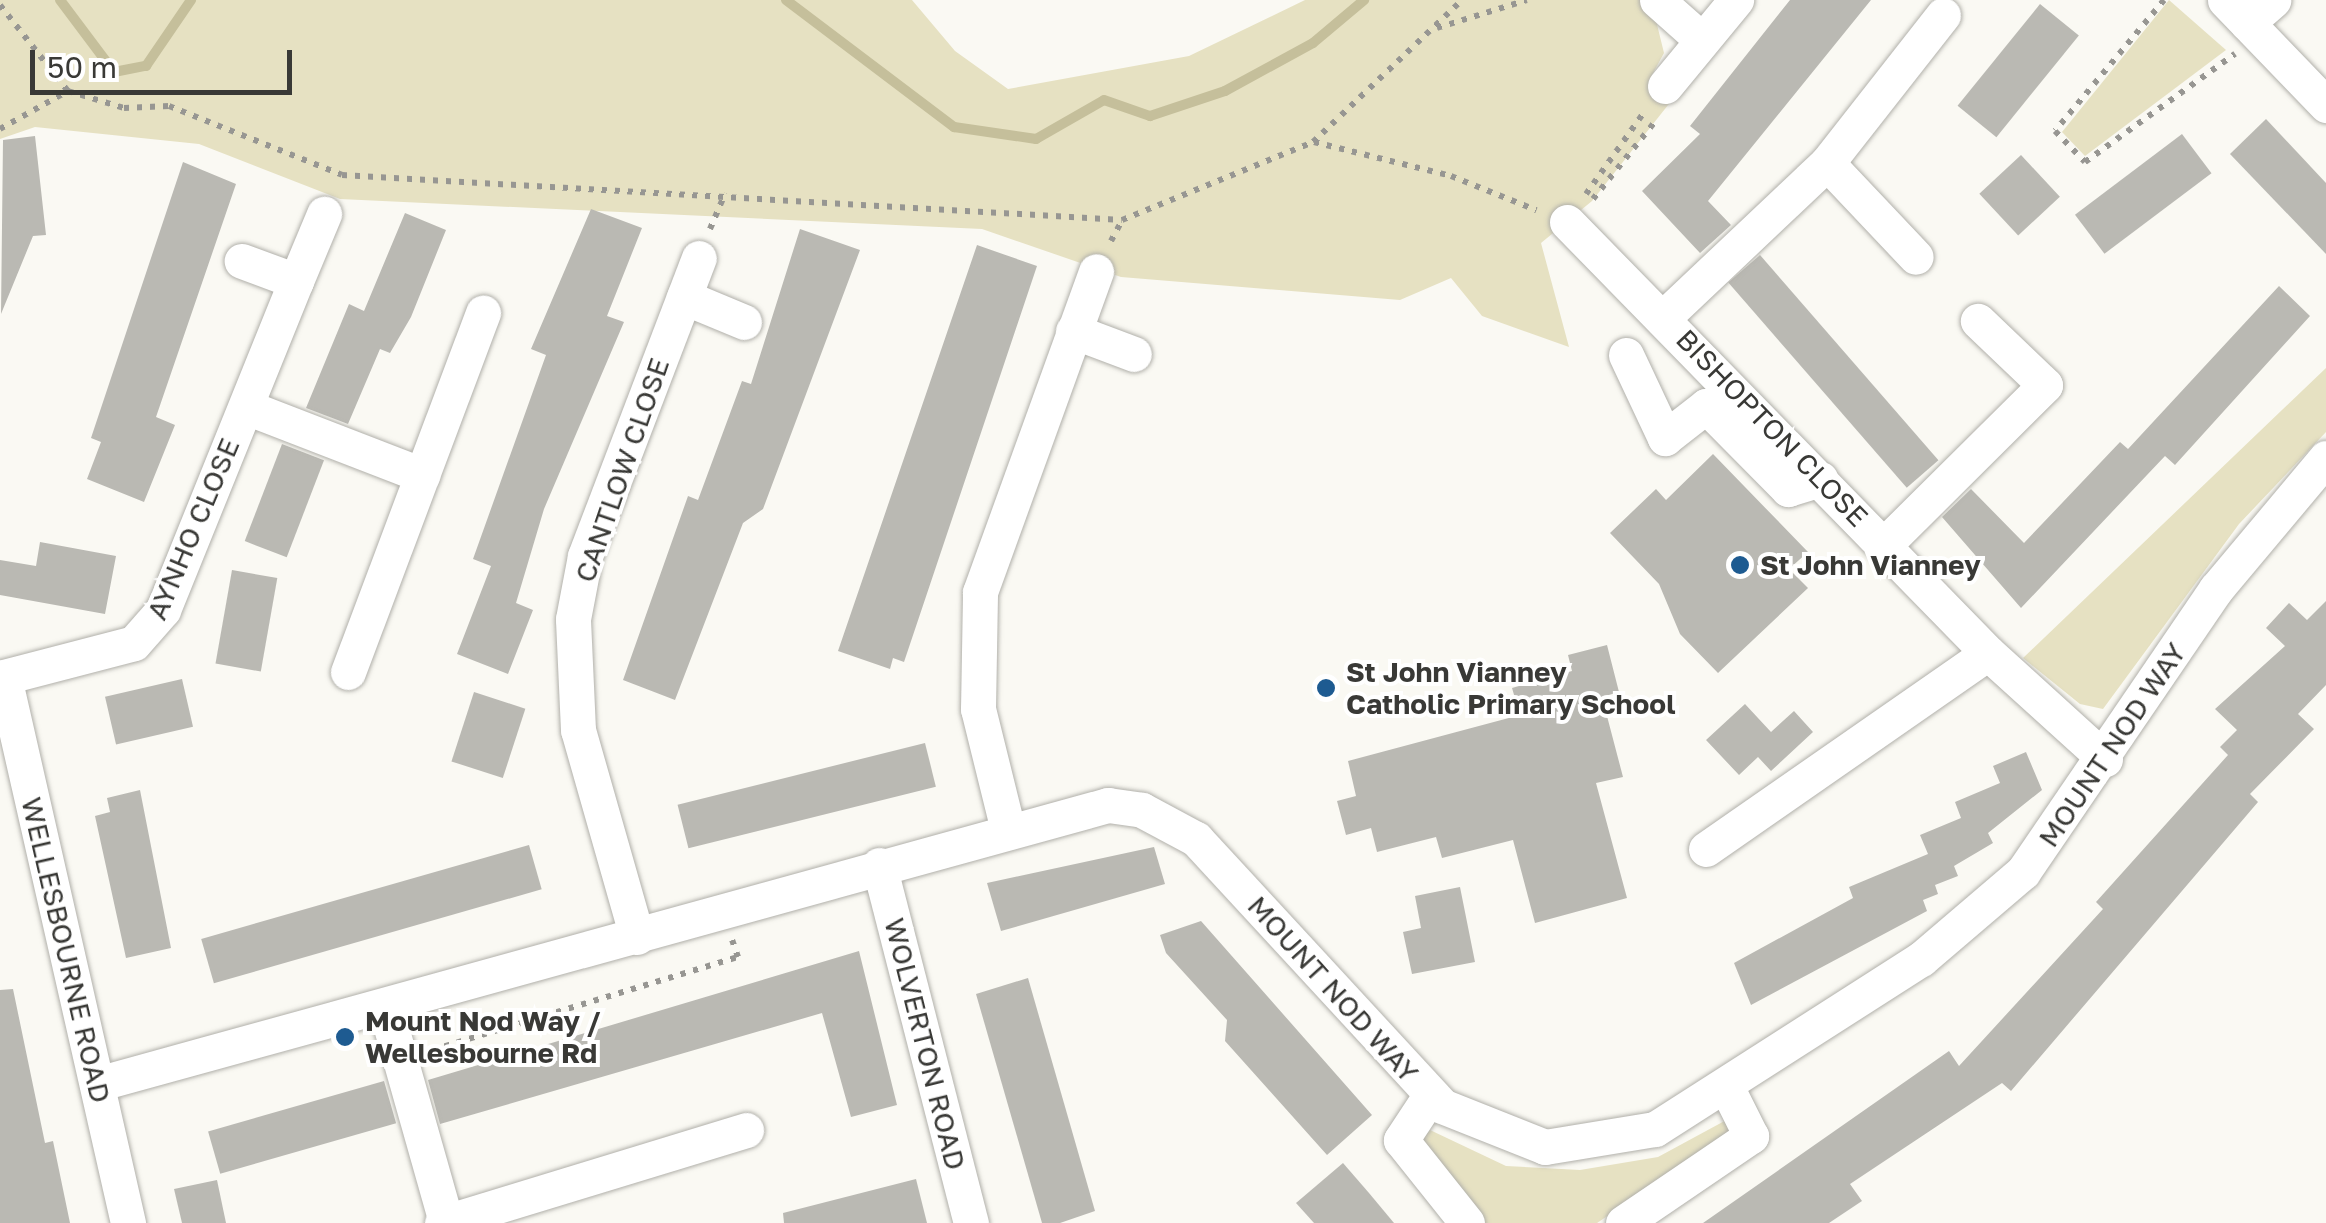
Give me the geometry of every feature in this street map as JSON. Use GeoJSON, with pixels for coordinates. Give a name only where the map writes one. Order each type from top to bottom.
{"type":"FeatureCollection","features":[{"type":"Feature","properties":{"kind":"street"},"geometry":{"type":"LineString","coordinates":[[1657,0],[1702,40]]}},
{"type":"Feature","properties":{"kind":"street"},"geometry":{"type":"LineString","coordinates":[[1665,86],[1736,0]]}},
{"type":"Feature","properties":{"kind":"street"},"geometry":{"type":"LineString","coordinates":[[1664,317],[1828,163],[1942,15]]}},
{"type":"Feature","properties":{"kind":"street"},"geometry":{"type":"LineString","coordinates":[[2251,15],[2326,105]]}},
{"type":"Feature","properties":{"kind":"street"},"geometry":{"type":"LineString","coordinates":[[1828,163],[1916,257]]}},
{"type":"Feature","properties":{"kind":"street","name":"AYNHO CLOSE"},"geometry":{"type":"LineString","coordinates":[[2,678],[134,643],[151,629],[324,214]]}},
{"type":"Feature","properties":{"kind":"street","name":"BISHOPTON CLOSE"},"geometry":{"type":"LineString","coordinates":[[1567,222],[1664,317],[1988,653],[2105,759]]}},
{"type":"Feature","properties":{"kind":"street","name":"CANTLOW CLOSE"},"geometry":{"type":"LineString","coordinates":[[637,936],[578,730],[573,619],[585,556],[699,258]]}},
{"type":"Feature","properties":{"kind":"street"},"geometry":{"type":"LineString","coordinates":[[242,261],[296,281]]}},
{"type":"Feature","properties":{"kind":"street"},"geometry":{"type":"LineString","coordinates":[[1007,826],[978,710],[980,592],[1096,270]]}},
{"type":"Feature","properties":{"kind":"street"},"geometry":{"type":"LineString","coordinates":[[684,297],[744,322]]}},
{"type":"Feature","properties":{"kind":"street"},"geometry":{"type":"LineString","coordinates":[[348,672],[483,313]]}},
{"type":"Feature","properties":{"kind":"street"},"geometry":{"type":"LineString","coordinates":[[1884,545],[2045,385],[1978,321]]}},
{"type":"Feature","properties":{"kind":"street"},"geometry":{"type":"LineString","coordinates":[[1073,331],[1134,354]]}},
{"type":"Feature","properties":{"kind":"street"},"geometry":{"type":"LineString","coordinates":[[1626,355],[1665,438],[1706,406],[1788,489],[1821,479]]}},
{"type":"Feature","properties":{"kind":"street"},"geometry":{"type":"LineString","coordinates":[[246,406],[422,475]]}},
{"type":"Feature","properties":{"kind":"street","name":"MOUNT NOD WAY"},"geometry":{"type":"LineString","coordinates":[[97,1084],[637,936],[1007,826],[1108,805],[1170,822],[1219,861],[1430,1096],[1476,1126],[1545,1148],[1655,1129],[1728,1088],[1992,902],[2053,837],[2216,588],[2326,458]]}},
{"type":"Feature","properties":{"kind":"street"},"geometry":{"type":"LineString","coordinates":[[1706,849],[1988,653]]}},
{"type":"Feature","properties":{"kind":"street","name":"WELLESBOURNE ROAD"},"geometry":{"type":"LineString","coordinates":[[2,678],[128,1223]]}},
{"type":"Feature","properties":{"kind":"street","name":"WOLVERTON ROAD"},"geometry":{"type":"LineString","coordinates":[[880,864],[971,1223]]}},
{"type":"Feature","properties":{"kind":"street"},"geometry":{"type":"LineString","coordinates":[[401,1002],[444,1222],[746,1130]]}},
{"type":"Feature","properties":{"kind":"street"},"geometry":{"type":"LineString","coordinates":[[1623,1223],[1752,1136],[1728,1088]]}},
{"type":"Feature","properties":{"kind":"street"},"geometry":{"type":"LineString","coordinates":[[1430,1096],[1401,1140],[1467,1223]]}},
{"type":"Feature","properties":{"kind":"path"},"geometry":{"type":"LineString","coordinates":[[0,5],[68,91],[124,108],[169,106],[342,174],[1122,220],[1312,142],[1462,0]]}},
{"type":"Feature","properties":{"kind":"path"},"geometry":{"type":"LineString","coordinates":[[1432,30],[1527,0]]}},
{"type":"Feature","properties":{"kind":"path"},"geometry":{"type":"LineString","coordinates":[[2164,0],[2055,130],[2086,162],[2251,15]]}},
{"type":"Feature","properties":{"kind":"path"},"geometry":{"type":"LineString","coordinates":[[1665,86],[1676,95],[1567,222],[1665,86]]}},
{"type":"Feature","properties":{"kind":"path"},"geometry":{"type":"LineString","coordinates":[[0,128],[68,91]]}},
{"type":"Feature","properties":{"kind":"path"},"geometry":{"type":"LineString","coordinates":[[1312,142],[1451,176],[1567,222]]}},
{"type":"Feature","properties":{"kind":"path"},"geometry":{"type":"LineString","coordinates":[[401,1002],[432,1051],[738,958],[724,910]]}},
{"type":"Feature","properties":{"kind":"shaded area"},"geometry":{"type":"Polygon","coordinates":[[[0,0],[912,0],[955,51],[1008,89],[1189,56],[1305,0],[1651,0],[1664,53],[1652,75],[1676,95],[1592,201],[1541,243],[1569,347],[1482,316],[1451,278],[1400,300],[1121,277],[982,229],[340,199],[199,144],[35,127],[0,139],[0,0]]]}},
{"type":"Feature","properties":{"kind":"shaded area"},"geometry":{"type":"Polygon","coordinates":[[[2169,0],[2226,50],[2085,156],[2062,132],[2169,0]]]}},
{"type":"Feature","properties":{"kind":"shaded area"},"geometry":{"type":"Polygon","coordinates":[[[2326,368],[2326,432],[2239,524],[2103,709],[2080,704],[2023,658],[2326,368]]]}},
{"type":"Feature","properties":{"kind":"shaded area"},"geometry":{"type":"Polygon","coordinates":[[[1730,1118],[1730,1134],[1597,1223],[1484,1223],[1422,1139],[1430,1130],[1506,1166],[1580,1170],[1658,1157],[1730,1118]]]}},
{"type":"Feature","properties":{"kind":"building"},"geometry":{"type":"Polygon","coordinates":[[[1790,0],[1871,0],[1708,201],[1731,225],[1700,253],[1642,191],[1700,134],[1690,126],[1790,0]]]}},
{"type":"Feature","properties":{"kind":"building"},"geometry":{"type":"Polygon","coordinates":[[[2040,4],[2079,35],[1996,137],[1958,106],[2040,4]]]}},
{"type":"Feature","properties":{"kind":"building"},"geometry":{"type":"Polygon","coordinates":[[[2266,119],[2326,183],[2326,254],[2230,154],[2266,119]]]}},
{"type":"Feature","properties":{"kind":"building"},"geometry":{"type":"Polygon","coordinates":[[[2182,134],[2211,173],[2104,254],[2075,215],[2182,134]]]}},
{"type":"Feature","properties":{"kind":"building"},"geometry":{"type":"Polygon","coordinates":[[[35,136],[46,235],[33,236],[1,314],[3,140],[35,136]]]}},
{"type":"Feature","properties":{"kind":"building"},"geometry":{"type":"Polygon","coordinates":[[[2021,155],[2060,197],[2018,236],[1979,194],[2021,155]]]}},
{"type":"Feature","properties":{"kind":"building"},"geometry":{"type":"Polygon","coordinates":[[[183,162],[236,184],[156,417],[175,425],[144,502],[87,479],[101,442],[91,438],[183,162]]]}},
{"type":"Feature","properties":{"kind":"building"},"geometry":{"type":"Polygon","coordinates":[[[591,209],[642,228],[607,316],[624,322],[544,509],[516,603],[533,610],[508,674],[457,654],[491,566],[473,559],[546,355],[531,349],[591,209]]]}},
{"type":"Feature","properties":{"kind":"building"},"geometry":{"type":"Polygon","coordinates":[[[405,213],[446,230],[411,317],[390,353],[380,349],[348,424],[306,408],[349,304],[364,311],[405,213]]]}},
{"type":"Feature","properties":{"kind":"building"},"geometry":{"type":"Polygon","coordinates":[[[800,229],[860,250],[763,509],[743,523],[675,700],[623,680],[688,496],[698,500],[742,381],[751,384],[800,229]]]}},
{"type":"Feature","properties":{"kind":"building"},"geometry":{"type":"Polygon","coordinates":[[[977,245],[1037,266],[904,662],[893,658],[890,669],[838,651],[977,245]]]}},
{"type":"Feature","properties":{"kind":"building"},"geometry":{"type":"Polygon","coordinates":[[[1760,255],[1938,460],[1907,488],[1728,283],[1760,255]]]}},
{"type":"Feature","properties":{"kind":"building"},"geometry":{"type":"Polygon","coordinates":[[[2279,286],[2310,316],[2175,465],[2165,456],[2021,608],[1942,517],[1971,489],[2024,543],[2120,442],[2128,449],[2279,286]]]}},
{"type":"Feature","properties":{"kind":"building"},"geometry":{"type":"Polygon","coordinates":[[[282,444],[324,460],[287,557],[245,541],[282,444]]]}},
{"type":"Feature","properties":{"kind":"building","name":"St John Vianney"},"geometry":{"type":"Polygon","coordinates":[[[1713,454],[1808,552],[1789,569],[1808,588],[1718,673],[1680,634],[1659,584],[1610,533],[1656,489],[1666,500],[1713,454]]]}},
{"type":"Feature","properties":{"kind":"building"},"geometry":{"type":"Polygon","coordinates":[[[40,542],[116,556],[105,614],[0,595],[0,560],[36,566],[40,542]]]}},
{"type":"Feature","properties":{"kind":"building"},"geometry":{"type":"Polygon","coordinates":[[[232,570],[277,578],[261,672],[216,664],[232,570]]]}},
{"type":"Feature","properties":{"kind":"building"},"geometry":{"type":"Polygon","coordinates":[[[2326,601],[2326,685],[2298,714],[2314,729],[2250,794],[2258,802],[2011,1091],[2002,1083],[1850,1184],[1862,1201],[1829,1223],[1703,1223],[1949,1051],[1959,1066],[2103,909],[2096,902],[2228,755],[2220,747],[2237,730],[2215,709],[2285,646],[2266,628],[2289,603],[2307,620],[2326,601]]]}},
{"type":"Feature","properties":{"kind":"building"},"geometry":{"type":"Polygon","coordinates":[[[1607,645],[1619,692],[1602,697],[1623,777],[1596,783],[1627,898],[1535,923],[1513,840],[1442,858],[1436,837],[1377,852],[1371,828],[1346,835],[1337,801],[1356,796],[1348,761],[1520,715],[1512,688],[1572,671],[1568,655],[1607,645]]]}},
{"type":"Feature","properties":{"kind":"building"},"geometry":{"type":"Polygon","coordinates":[[[182,679],[193,727],[116,745],[105,697],[182,679]]]}},
{"type":"Feature","properties":{"kind":"building"},"geometry":{"type":"Polygon","coordinates":[[[474,692],[525,709],[503,778],[451,761],[474,692]]]}},
{"type":"Feature","properties":{"kind":"building"},"geometry":{"type":"Polygon","coordinates":[[[1745,704],[1771,732],[1794,711],[1813,732],[1771,771],[1758,757],[1739,775],[1706,740],[1745,704]]]}},
{"type":"Feature","properties":{"kind":"building"},"geometry":{"type":"Polygon","coordinates":[[[925,743],[936,787],[688,848],[678,805],[925,743]]]}},
{"type":"Feature","properties":{"kind":"building"},"geometry":{"type":"Polygon","coordinates":[[[2026,752],[2042,790],[1988,833],[1993,843],[1954,866],[1958,876],[1935,885],[1938,894],[1923,900],[1927,911],[1751,1005],[1734,963],[1853,898],[1849,887],[1928,854],[1920,835],[1961,818],[1955,802],[2000,783],[1993,766],[2026,752]]]}},
{"type":"Feature","properties":{"kind":"building"},"geometry":{"type":"Polygon","coordinates":[[[140,790],[171,948],[126,958],[95,816],[110,812],[107,798],[140,790]]]}},
{"type":"Feature","properties":{"kind":"building"},"geometry":{"type":"Polygon","coordinates":[[[529,845],[542,889],[214,983],[201,939],[529,845]]]}},
{"type":"Feature","properties":{"kind":"building"},"geometry":{"type":"Polygon","coordinates":[[[1154,847],[1165,884],[1001,931],[987,883],[1154,847]]]}},
{"type":"Feature","properties":{"kind":"building"},"geometry":{"type":"Polygon","coordinates":[[[1460,887],[1475,962],[1412,974],[1403,932],[1421,928],[1415,896],[1460,887]]]}},
{"type":"Feature","properties":{"kind":"building"},"geometry":{"type":"Polygon","coordinates":[[[1201,921],[1372,1115],[1327,1155],[1225,1041],[1227,1020],[1166,953],[1160,935],[1201,921]]]}},
{"type":"Feature","properties":{"kind":"building"},"geometry":{"type":"Polygon","coordinates":[[[859,951],[897,1105],[851,1117],[822,1013],[440,1124],[428,1080],[859,951]]]}},
{"type":"Feature","properties":{"kind":"building"},"geometry":{"type":"Polygon","coordinates":[[[1028,978],[1095,1211],[1060,1223],[1042,1223],[976,994],[1028,978]]]}},
{"type":"Feature","properties":{"kind":"building"},"geometry":{"type":"Polygon","coordinates":[[[13,989],[45,1143],[53,1141],[70,1223],[0,1223],[0,990],[13,989]]]}},
{"type":"Feature","properties":{"kind":"building"},"geometry":{"type":"Polygon","coordinates":[[[384,1081],[396,1123],[220,1174],[208,1131],[384,1081]]]}},
{"type":"Feature","properties":{"kind":"building"},"geometry":{"type":"Polygon","coordinates":[[[1343,1163],[1394,1223],[1314,1223],[1296,1203],[1343,1163]]]}},
{"type":"Feature","properties":{"kind":"building"},"geometry":{"type":"Polygon","coordinates":[[[916,1179],[927,1223],[784,1223],[783,1213],[916,1179]]]}},
{"type":"Feature","properties":{"kind":"building"},"geometry":{"type":"Polygon","coordinates":[[[217,1180],[226,1223],[182,1223],[174,1189],[217,1180]]]}},
{"type":"Feature","properties":{"kind":"waterway"},"geometry":{"type":"LineString","coordinates":[[60,0],[114,72],[146,66],[191,0]]}},
{"type":"Feature","properties":{"kind":"waterway"},"geometry":{"type":"LineString","coordinates":[[786,0],[954,127],[1036,139],[1104,100],[1150,116],[1225,91],[1313,43],[1364,0]]}},
{"type":"Feature","properties":{"kind":"place","name":"St John Vianney"},"geometry":{"type":"Point","coordinates":[1740,565]}},
{"type":"Feature","properties":{"kind":"place","name":"St John Vianney Catholic Primary School"},"geometry":{"type":"Point","coordinates":[1326,688]}},
{"type":"Feature","properties":{"kind":"place","name":"Mount Nod Way / Wellesbourne Rd"},"geometry":{"type":"Point","coordinates":[345,1037]}}]}
